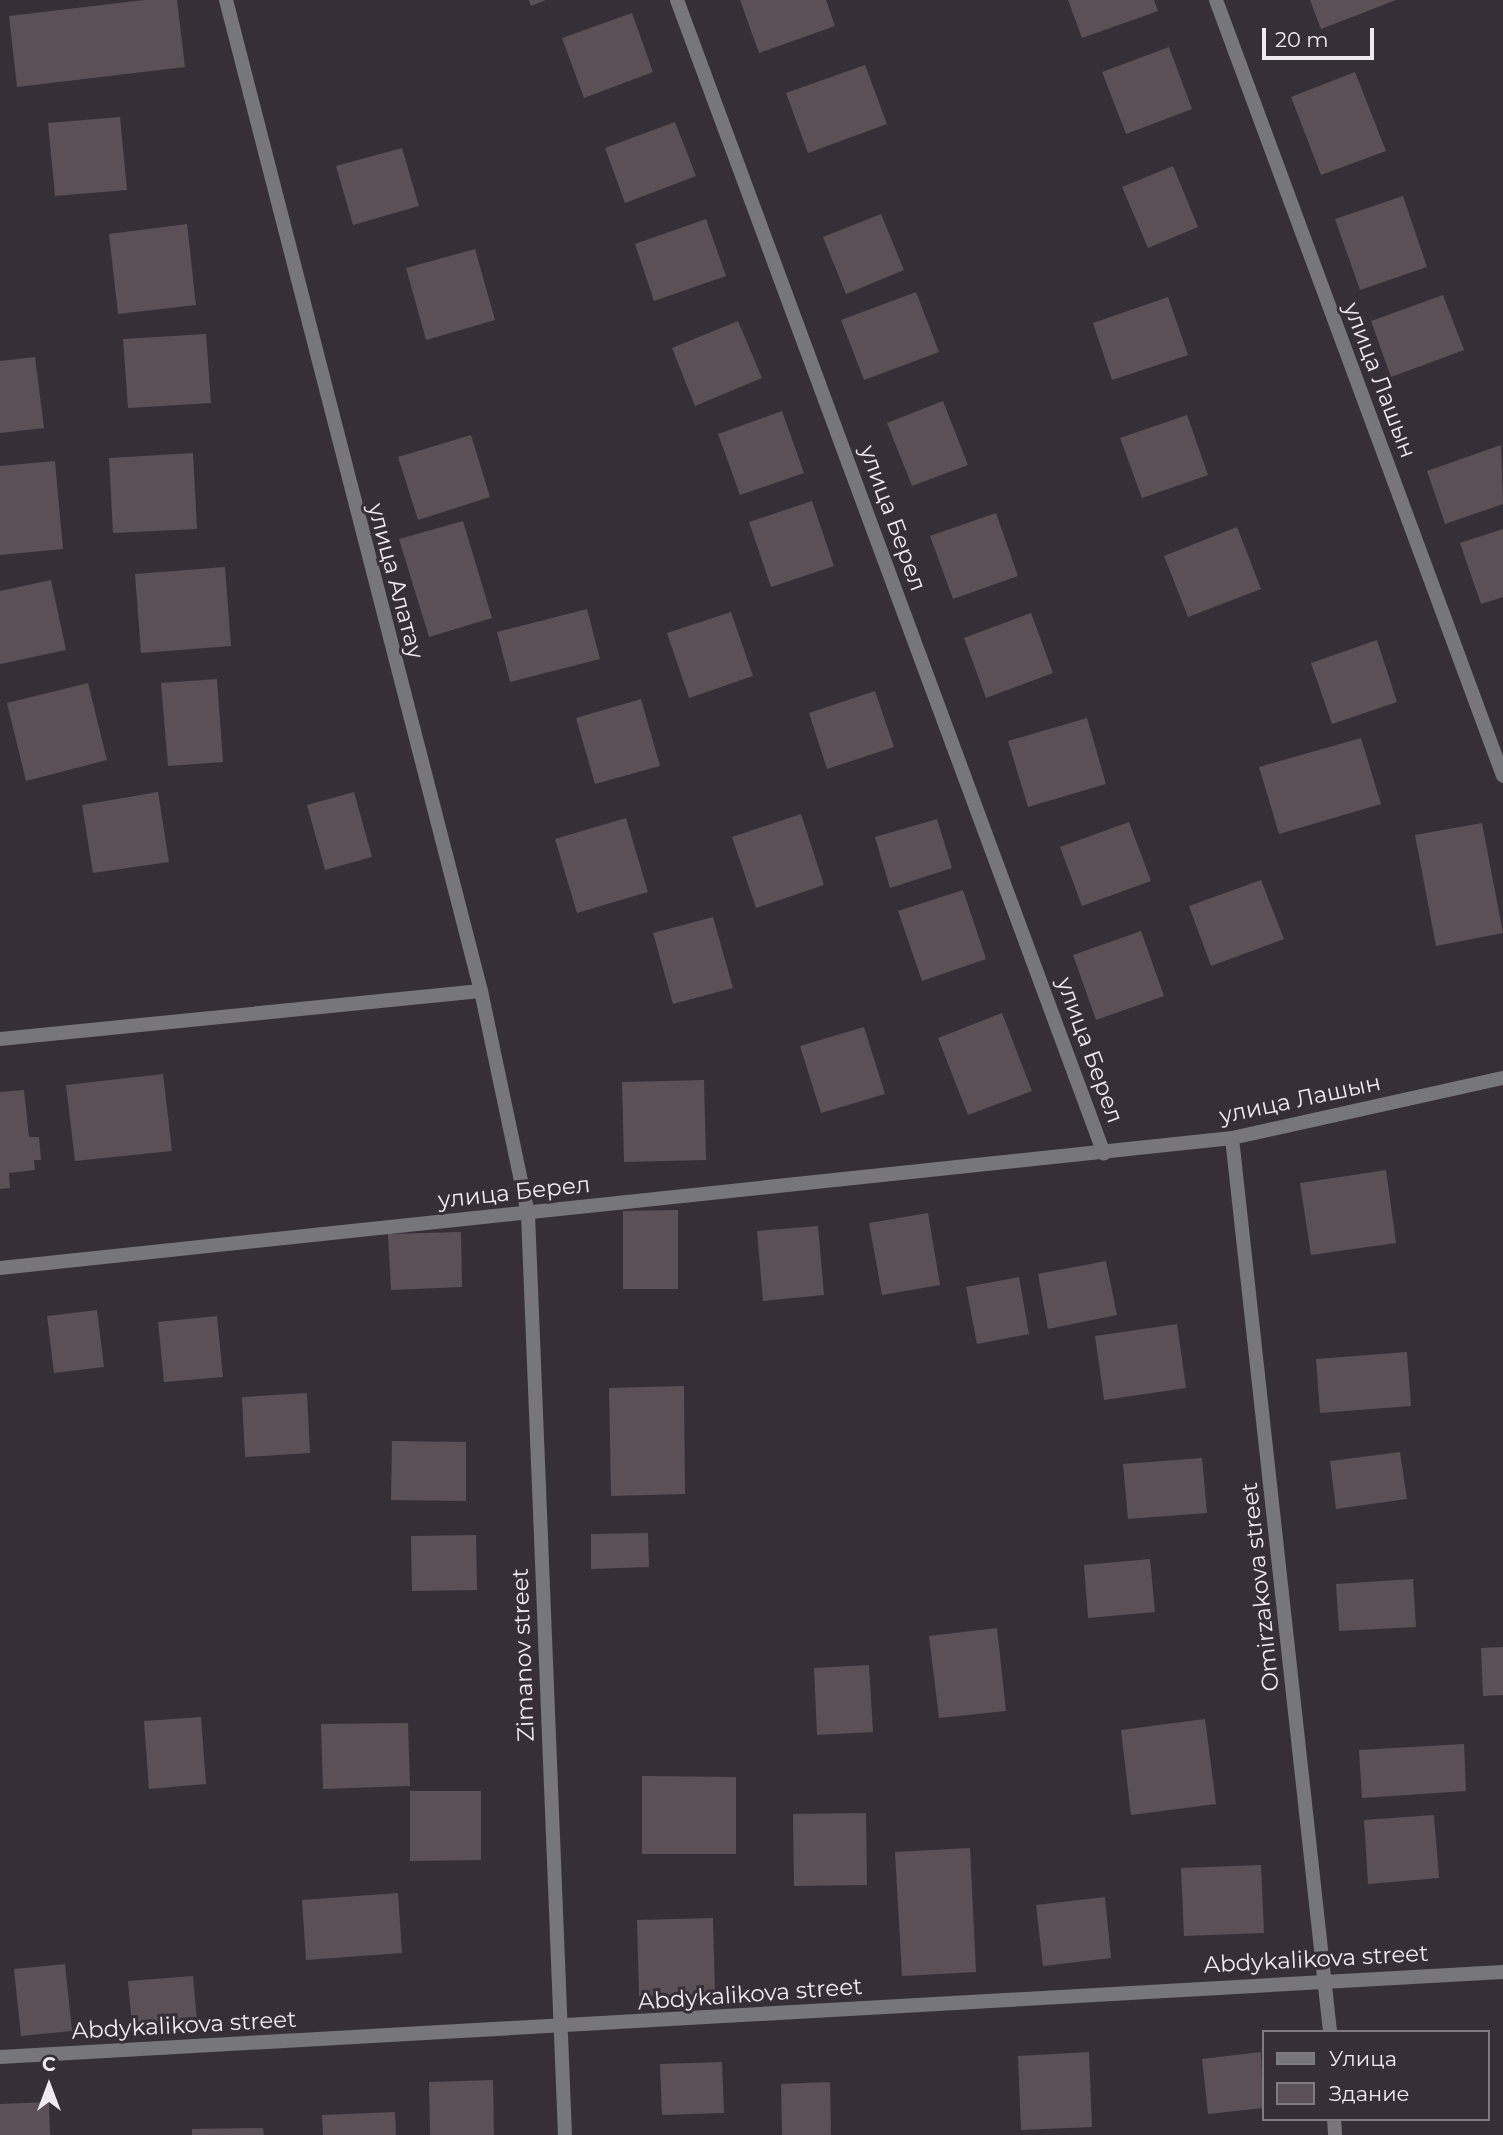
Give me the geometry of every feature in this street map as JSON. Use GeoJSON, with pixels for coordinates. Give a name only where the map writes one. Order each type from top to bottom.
{"type":"FeatureCollection","features":[{"type":"Feature","properties":{"kind":"street","name":"улица Алатау"},"geometry":{"type":"LineString","coordinates":[[226,0],[481,991],[519,1174]]}},
{"type":"Feature","properties":{"kind":"street","name":"улица Берел"},"geometry":{"type":"LineString","coordinates":[[0,1268],[1104,1154],[677,0]]}},
{"type":"Feature","properties":{"kind":"street","name":"улица Лашын"},"geometry":{"type":"LineString","coordinates":[[1216,0],[1503,776]]}},
{"type":"Feature","properties":{"kind":"street"},"geometry":{"type":"LineString","coordinates":[[0,1039],[481,991]]}},
{"type":"Feature","properties":{"kind":"street","name":"улица Лашын"},"geometry":{"type":"LineString","coordinates":[[1104,1154],[1232,1138],[1503,1077]]}},
{"type":"Feature","properties":{"kind":"street","name":"Omirzakova street"},"geometry":{"type":"LineString","coordinates":[[1232,1138],[1327,1980],[1330,2030]]}},
{"type":"Feature","properties":{"kind":"street","name":"Zimanov street"},"geometry":{"type":"LineString","coordinates":[[519,1174],[528,1214],[565,2135]]}},
{"type":"Feature","properties":{"kind":"street","name":"Abdykalikova street"},"geometry":{"type":"LineString","coordinates":[[0,2057],[562,2029],[1327,1980],[1503,1972]]}},
{"type":"Feature","properties":{"kind":"building"},"geometry":{"type":"Polygon","coordinates":[[[144,0],[177,0],[185,67],[17,87],[9,16],[144,0]]]}},
{"type":"Feature","properties":{"kind":"building"},"geometry":{"type":"Polygon","coordinates":[[[529,0],[546,0],[531,6],[529,0]]]}},
{"type":"Feature","properties":{"kind":"building"},"geometry":{"type":"Polygon","coordinates":[[[740,0],[826,0],[835,26],[759,53],[740,0]]]}},
{"type":"Feature","properties":{"kind":"building"},"geometry":{"type":"Polygon","coordinates":[[[1068,0],[1154,0],[1158,11],[1082,38],[1068,0]]]}},
{"type":"Feature","properties":{"kind":"building"},"geometry":{"type":"Polygon","coordinates":[[[1310,0],[1396,0],[1321,29],[1310,0]]]}},
{"type":"Feature","properties":{"kind":"building"},"geometry":{"type":"Polygon","coordinates":[[[632,13],[653,72],[584,98],[562,38],[632,13]]]}},
{"type":"Feature","properties":{"kind":"building"},"geometry":{"type":"Polygon","coordinates":[[[1169,47],[1192,109],[1126,134],[1102,72],[1169,47]]]}},
{"type":"Feature","properties":{"kind":"building"},"geometry":{"type":"Polygon","coordinates":[[[865,65],[887,124],[808,153],[786,93],[865,65]]]}},
{"type":"Feature","properties":{"kind":"building"},"geometry":{"type":"Polygon","coordinates":[[[1355,72],[1386,151],[1321,175],[1291,97],[1355,72]]]}},
{"type":"Feature","properties":{"kind":"building"},"geometry":{"type":"Polygon","coordinates":[[[120,117],[127,190],[55,196],[48,123],[120,117]]]}},
{"type":"Feature","properties":{"kind":"building"},"geometry":{"type":"Polygon","coordinates":[[[675,122],[696,176],[625,203],[605,148],[675,122]]]}},
{"type":"Feature","properties":{"kind":"building"},"geometry":{"type":"Polygon","coordinates":[[[402,148],[419,206],[353,225],[336,166],[402,148]]]}},
{"type":"Feature","properties":{"kind":"building"},"geometry":{"type":"Polygon","coordinates":[[[1173,166],[1198,227],[1148,248],[1122,187],[1173,166]]]}},
{"type":"Feature","properties":{"kind":"building"},"geometry":{"type":"Polygon","coordinates":[[[1403,196],[1427,267],[1360,290],[1335,219],[1403,196]]]}},
{"type":"Feature","properties":{"kind":"building"},"geometry":{"type":"Polygon","coordinates":[[[881,214],[904,270],[846,294],[823,237],[881,214]]]}},
{"type":"Feature","properties":{"kind":"building"},"geometry":{"type":"Polygon","coordinates":[[[706,219],[726,276],[654,301],[635,244],[706,219]]]}},
{"type":"Feature","properties":{"kind":"building"},"geometry":{"type":"Polygon","coordinates":[[[187,224],[196,305],[118,314],[109,234],[187,224]]]}},
{"type":"Feature","properties":{"kind":"building"},"geometry":{"type":"Polygon","coordinates":[[[475,249],[495,320],[426,340],[406,268],[475,249]]]}},
{"type":"Feature","properties":{"kind":"building"},"geometry":{"type":"Polygon","coordinates":[[[916,292],[939,352],[864,380],[841,320],[916,292]]]}},
{"type":"Feature","properties":{"kind":"building"},"geometry":{"type":"Polygon","coordinates":[[[1443,295],[1464,350],[1391,377],[1371,321],[1443,295]]]}},
{"type":"Feature","properties":{"kind":"building"},"geometry":{"type":"Polygon","coordinates":[[[1168,297],[1188,355],[1112,380],[1093,323],[1168,297]]]}},
{"type":"Feature","properties":{"kind":"building"},"geometry":{"type":"Polygon","coordinates":[[[738,321],[762,378],[695,406],[672,348],[738,321]]]}},
{"type":"Feature","properties":{"kind":"building"},"geometry":{"type":"Polygon","coordinates":[[[206,334],[211,403],[128,408],[123,339],[206,334]]]}},
{"type":"Feature","properties":{"kind":"building"},"geometry":{"type":"Polygon","coordinates":[[[35,357],[44,428],[0,433],[0,361],[35,357]]]}},
{"type":"Feature","properties":{"kind":"building"},"geometry":{"type":"Polygon","coordinates":[[[943,401],[968,465],[912,486],[887,423],[943,401]]]}},
{"type":"Feature","properties":{"kind":"building"},"geometry":{"type":"Polygon","coordinates":[[[782,411],[804,473],[740,495],[718,434],[782,411]]]}},
{"type":"Feature","properties":{"kind":"building"},"geometry":{"type":"Polygon","coordinates":[[[1187,415],[1208,475],[1142,498],[1120,438],[1187,415]]]}},
{"type":"Feature","properties":{"kind":"building"},"geometry":{"type":"Polygon","coordinates":[[[471,435],[490,497],[418,520],[398,457],[471,435]]]}},
{"type":"Feature","properties":{"kind":"building"},"geometry":{"type":"Polygon","coordinates":[[[1501,445],[1503,504],[1445,524],[1427,471],[1501,445]]]}},
{"type":"Feature","properties":{"kind":"building"},"geometry":{"type":"Polygon","coordinates":[[[193,453],[197,529],[113,533],[109,458],[193,453]]]}},
{"type":"Feature","properties":{"kind":"building"},"geometry":{"type":"Polygon","coordinates":[[[55,461],[63,549],[0,555],[0,466],[55,461]]]}},
{"type":"Feature","properties":{"kind":"building"},"geometry":{"type":"Polygon","coordinates":[[[812,501],[834,566],[771,587],[749,522],[812,501]]]}},
{"type":"Feature","properties":{"kind":"building"},"geometry":{"type":"Polygon","coordinates":[[[996,513],[1018,576],[953,599],[930,536],[996,513]]]}},
{"type":"Feature","properties":{"kind":"building"},"geometry":{"type":"Polygon","coordinates":[[[463,521],[492,618],[429,637],[399,539],[463,521]]]}},
{"type":"Feature","properties":{"kind":"building"},"geometry":{"type":"Polygon","coordinates":[[[1237,527],[1261,589],[1188,617],[1164,556],[1237,527]]]}},
{"type":"Feature","properties":{"kind":"building"},"geometry":{"type":"Polygon","coordinates":[[[1503,529],[1503,597],[1481,604],[1460,543],[1503,529]]]}},
{"type":"Feature","properties":{"kind":"building"},"geometry":{"type":"Polygon","coordinates":[[[225,567],[231,646],[141,653],[135,574],[225,567]]]}},
{"type":"Feature","properties":{"kind":"building"},"geometry":{"type":"Polygon","coordinates":[[[51,580],[66,650],[0,664],[0,591],[51,580]]]}},
{"type":"Feature","properties":{"kind":"building"},"geometry":{"type":"Polygon","coordinates":[[[587,609],[600,659],[510,682],[497,632],[587,609]]]}},
{"type":"Feature","properties":{"kind":"building"},"geometry":{"type":"Polygon","coordinates":[[[731,612],[753,676],[689,698],[667,633],[731,612]]]}},
{"type":"Feature","properties":{"kind":"building"},"geometry":{"type":"Polygon","coordinates":[[[1031,613],[1053,673],[986,698],[964,638],[1031,613]]]}},
{"type":"Feature","properties":{"kind":"building"},"geometry":{"type":"Polygon","coordinates":[[[1377,640],[1397,702],[1332,724],[1311,663],[1377,640]]]}},
{"type":"Feature","properties":{"kind":"building"},"geometry":{"type":"Polygon","coordinates":[[[217,679],[223,762],[168,766],[161,683],[217,679]]]}},
{"type":"Feature","properties":{"kind":"building"},"geometry":{"type":"Polygon","coordinates":[[[88,683],[107,760],[26,781],[7,703],[88,683]]]}},
{"type":"Feature","properties":{"kind":"building"},"geometry":{"type":"Polygon","coordinates":[[[875,691],[894,747],[827,769],[809,713],[875,691]]]}},
{"type":"Feature","properties":{"kind":"building"},"geometry":{"type":"Polygon","coordinates":[[[641,699],[660,766],[595,784],[576,718],[641,699]]]}},
{"type":"Feature","properties":{"kind":"building"},"geometry":{"type":"Polygon","coordinates":[[[1087,718],[1106,784],[1028,807],[1008,741],[1087,718]]]}},
{"type":"Feature","properties":{"kind":"building"},"geometry":{"type":"Polygon","coordinates":[[[1361,738],[1381,804],[1279,834],[1259,767],[1361,738]]]}},
{"type":"Feature","properties":{"kind":"building"},"geometry":{"type":"Polygon","coordinates":[[[158,792],[169,862],[93,873],[82,805],[158,792]]]}},
{"type":"Feature","properties":{"kind":"building"},"geometry":{"type":"Polygon","coordinates":[[[354,792],[372,857],[325,870],[307,805],[354,792]]]}},
{"type":"Feature","properties":{"kind":"building"},"geometry":{"type":"Polygon","coordinates":[[[801,814],[824,885],[756,908],[732,837],[801,814]]]}},
{"type":"Feature","properties":{"kind":"building"},"geometry":{"type":"Polygon","coordinates":[[[626,818],[648,892],[577,913],[555,839],[626,818]]]}},
{"type":"Feature","properties":{"kind":"building"},"geometry":{"type":"Polygon","coordinates":[[[937,819],[952,868],[890,888],[875,837],[937,819]]]}},
{"type":"Feature","properties":{"kind":"building"},"geometry":{"type":"Polygon","coordinates":[[[1129,822],[1151,881],[1082,906],[1060,847],[1129,822]]]}},
{"type":"Feature","properties":{"kind":"building"},"geometry":{"type":"Polygon","coordinates":[[[1482,823],[1503,933],[1436,946],[1415,835],[1482,823]]]}},
{"type":"Feature","properties":{"kind":"building"},"geometry":{"type":"Polygon","coordinates":[[[1261,880],[1284,939],[1211,966],[1189,906],[1261,880]]]}},
{"type":"Feature","properties":{"kind":"building"},"geometry":{"type":"Polygon","coordinates":[[[963,890],[986,959],[922,981],[898,911],[963,890]]]}},
{"type":"Feature","properties":{"kind":"building"},"geometry":{"type":"Polygon","coordinates":[[[713,917],[733,988],[673,1004],[653,933],[713,917]]]}},
{"type":"Feature","properties":{"kind":"building"},"geometry":{"type":"Polygon","coordinates":[[[1141,931],[1164,996],[1096,1020],[1073,955],[1141,931]]]}},
{"type":"Feature","properties":{"kind":"building"},"geometry":{"type":"Polygon","coordinates":[[[1002,1013],[1032,1091],[968,1115],[938,1038],[1002,1013]]]}},
{"type":"Feature","properties":{"kind":"building"},"geometry":{"type":"Polygon","coordinates":[[[864,1027],[885,1094],[821,1113],[800,1046],[864,1027]]]}},
{"type":"Feature","properties":{"kind":"building"},"geometry":{"type":"Polygon","coordinates":[[[163,1074],[172,1151],[75,1161],[66,1085],[163,1074]]]}},
{"type":"Feature","properties":{"kind":"building"},"geometry":{"type":"Polygon","coordinates":[[[704,1080],[706,1160],[624,1162],[622,1082],[704,1080]]]}},
{"type":"Feature","properties":{"kind":"building"},"geometry":{"type":"Polygon","coordinates":[[[24,1090],[29,1137],[39,1137],[41,1160],[34,1160],[35,1170],[9,1173],[10,1188],[0,1189],[0,1092],[24,1090]]]}},
{"type":"Feature","properties":{"kind":"building"},"geometry":{"type":"Polygon","coordinates":[[[1386,1170],[1396,1243],[1311,1255],[1300,1183],[1386,1170]]]}},
{"type":"Feature","properties":{"kind":"building"},"geometry":{"type":"Polygon","coordinates":[[[678,1210],[678,1289],[623,1289],[623,1211],[678,1210]]]}},
{"type":"Feature","properties":{"kind":"building"},"geometry":{"type":"Polygon","coordinates":[[[928,1213],[940,1285],[882,1295],[869,1223],[928,1213]]]}},
{"type":"Feature","properties":{"kind":"building"},"geometry":{"type":"Polygon","coordinates":[[[818,1226],[824,1295],[763,1301],[757,1231],[818,1226]]]}},
{"type":"Feature","properties":{"kind":"building"},"geometry":{"type":"Polygon","coordinates":[[[461,1232],[462,1287],[391,1290],[388,1234],[461,1232]]]}},
{"type":"Feature","properties":{"kind":"building"},"geometry":{"type":"Polygon","coordinates":[[[1106,1261],[1117,1315],[1048,1329],[1038,1274],[1106,1261]]]}},
{"type":"Feature","properties":{"kind":"building"},"geometry":{"type":"Polygon","coordinates":[[[1019,1277],[1029,1334],[977,1344],[966,1287],[1019,1277]]]}},
{"type":"Feature","properties":{"kind":"building"},"geometry":{"type":"Polygon","coordinates":[[[97,1310],[104,1367],[54,1373],[47,1316],[97,1310]]]}},
{"type":"Feature","properties":{"kind":"building"},"geometry":{"type":"Polygon","coordinates":[[[217,1316],[223,1377],[164,1382],[158,1322],[217,1316]]]}},
{"type":"Feature","properties":{"kind":"building"},"geometry":{"type":"Polygon","coordinates":[[[1177,1324],[1186,1388],[1104,1400],[1095,1336],[1177,1324]]]}},
{"type":"Feature","properties":{"kind":"building"},"geometry":{"type":"Polygon","coordinates":[[[1407,1352],[1411,1406],[1320,1413],[1316,1359],[1407,1352]]]}},
{"type":"Feature","properties":{"kind":"building"},"geometry":{"type":"Polygon","coordinates":[[[684,1386],[685,1494],[611,1496],[609,1388],[684,1386]]]}},
{"type":"Feature","properties":{"kind":"building"},"geometry":{"type":"Polygon","coordinates":[[[307,1393],[310,1453],[245,1457],[242,1397],[307,1393]]]}},
{"type":"Feature","properties":{"kind":"building"},"geometry":{"type":"Polygon","coordinates":[[[392,1441],[466,1442],[466,1501],[391,1500],[392,1441]]]}},
{"type":"Feature","properties":{"kind":"building"},"geometry":{"type":"Polygon","coordinates":[[[1400,1452],[1407,1499],[1336,1509],[1330,1461],[1400,1452]]]}},
{"type":"Feature","properties":{"kind":"building"},"geometry":{"type":"Polygon","coordinates":[[[1202,1458],[1207,1513],[1128,1519],[1123,1464],[1202,1458]]]}},
{"type":"Feature","properties":{"kind":"building"},"geometry":{"type":"Polygon","coordinates":[[[648,1533],[649,1567],[591,1569],[591,1534],[648,1533]]]}},
{"type":"Feature","properties":{"kind":"building"},"geometry":{"type":"Polygon","coordinates":[[[476,1535],[477,1590],[412,1591],[411,1536],[476,1535]]]}},
{"type":"Feature","properties":{"kind":"building"},"geometry":{"type":"Polygon","coordinates":[[[1150,1559],[1155,1612],[1088,1618],[1084,1565],[1150,1559]]]}},
{"type":"Feature","properties":{"kind":"building"},"geometry":{"type":"Polygon","coordinates":[[[1413,1579],[1416,1627],[1339,1631],[1336,1584],[1413,1579]]]}},
{"type":"Feature","properties":{"kind":"building"},"geometry":{"type":"Polygon","coordinates":[[[997,1628],[1006,1711],[939,1718],[929,1636],[997,1628]]]}},
{"type":"Feature","properties":{"kind":"building"},"geometry":{"type":"Polygon","coordinates":[[[1503,1647],[1503,1695],[1483,1696],[1481,1648],[1503,1647]]]}},
{"type":"Feature","properties":{"kind":"building"},"geometry":{"type":"Polygon","coordinates":[[[869,1665],[873,1732],[817,1735],[814,1668],[869,1665]]]}},
{"type":"Feature","properties":{"kind":"building"},"geometry":{"type":"Polygon","coordinates":[[[201,1717],[206,1784],[149,1789],[144,1721],[201,1717]]]}},
{"type":"Feature","properties":{"kind":"building"},"geometry":{"type":"Polygon","coordinates":[[[1205,1719],[1216,1804],[1131,1815],[1121,1730],[1205,1719]]]}},
{"type":"Feature","properties":{"kind":"building"},"geometry":{"type":"Polygon","coordinates":[[[408,1723],[410,1786],[323,1789],[321,1724],[408,1723]]]}},
{"type":"Feature","properties":{"kind":"building"},"geometry":{"type":"Polygon","coordinates":[[[1464,1744],[1466,1791],[1362,1798],[1359,1750],[1464,1744]]]}},
{"type":"Feature","properties":{"kind":"building"},"geometry":{"type":"Polygon","coordinates":[[[642,1776],[736,1777],[736,1854],[642,1854],[642,1776]]]}},
{"type":"Feature","properties":{"kind":"building"},"geometry":{"type":"Polygon","coordinates":[[[410,1791],[481,1791],[481,1860],[410,1861],[410,1791]]]}},
{"type":"Feature","properties":{"kind":"building"},"geometry":{"type":"Polygon","coordinates":[[[866,1813],[867,1885],[794,1886],[793,1814],[866,1813]]]}},
{"type":"Feature","properties":{"kind":"building"},"geometry":{"type":"Polygon","coordinates":[[[1434,1815],[1439,1878],[1368,1884],[1364,1820],[1434,1815]]]}},
{"type":"Feature","properties":{"kind":"building"},"geometry":{"type":"Polygon","coordinates":[[[970,1848],[976,1972],[902,1976],[895,1852],[970,1848]]]}},
{"type":"Feature","properties":{"kind":"building"},"geometry":{"type":"Polygon","coordinates":[[[1261,1865],[1264,1933],[1184,1936],[1181,1868],[1261,1865]]]}},
{"type":"Feature","properties":{"kind":"building"},"geometry":{"type":"Polygon","coordinates":[[[398,1893],[402,1953],[306,1960],[302,1900],[398,1893]]]}},
{"type":"Feature","properties":{"kind":"building"},"geometry":{"type":"Polygon","coordinates":[[[1105,1897],[1111,1958],[1043,1966],[1036,1905],[1105,1897]]]}},
{"type":"Feature","properties":{"kind":"building"},"geometry":{"type":"Polygon","coordinates":[[[713,1918],[715,1994],[639,1996],[637,1920],[713,1918]]]}},
{"type":"Feature","properties":{"kind":"building"},"geometry":{"type":"Polygon","coordinates":[[[65,1964],[72,2031],[21,2036],[14,1969],[65,1964]]]}},
{"type":"Feature","properties":{"kind":"building"},"geometry":{"type":"Polygon","coordinates":[[[193,1976],[197,2021],[132,2026],[128,1981],[193,1976]]]}},
{"type":"Feature","properties":{"kind":"building"},"geometry":{"type":"Polygon","coordinates":[[[1089,2052],[1092,2127],[1021,2130],[1018,2056],[1089,2052]]]}},
{"type":"Feature","properties":{"kind":"building"},"geometry":{"type":"Polygon","coordinates":[[[1261,2052],[1262,2108],[1208,2114],[1202,2059],[1261,2052]]]}},
{"type":"Feature","properties":{"kind":"building"},"geometry":{"type":"Polygon","coordinates":[[[722,2062],[724,2113],[662,2115],[660,2064],[722,2062]]]}},
{"type":"Feature","properties":{"kind":"building"},"geometry":{"type":"Polygon","coordinates":[[[493,2080],[494,2135],[430,2135],[429,2082],[493,2080]]]}},
{"type":"Feature","properties":{"kind":"building"},"geometry":{"type":"Polygon","coordinates":[[[830,2082],[831,2135],[782,2135],[781,2084],[830,2082]]]}},
{"type":"Feature","properties":{"kind":"building"},"geometry":{"type":"Polygon","coordinates":[[[49,2102],[50,2135],[0,2135],[0,2104],[49,2102]]]}},
{"type":"Feature","properties":{"kind":"building"},"geometry":{"type":"Polygon","coordinates":[[[395,2112],[396,2135],[323,2135],[322,2115],[395,2112]]]}},
{"type":"Feature","properties":{"kind":"building"},"geometry":{"type":"Polygon","coordinates":[[[263,2128],[264,2135],[192,2135],[192,2129],[263,2128]]]}}]}
